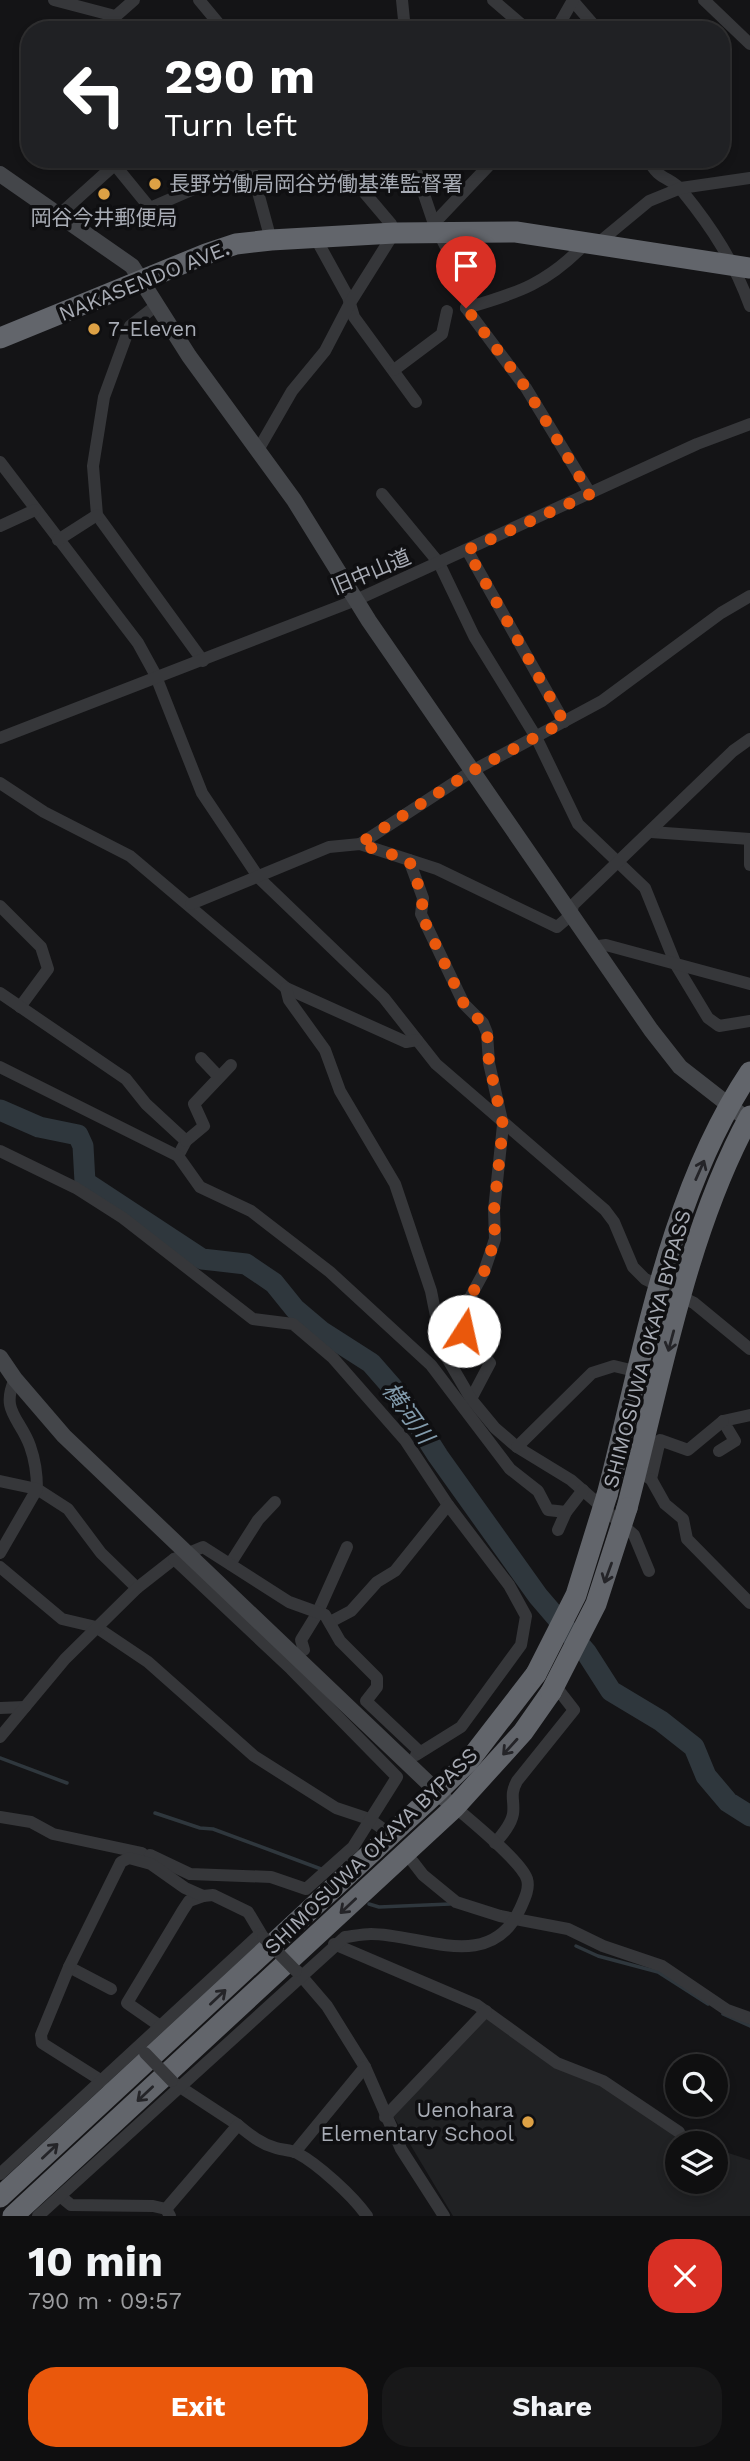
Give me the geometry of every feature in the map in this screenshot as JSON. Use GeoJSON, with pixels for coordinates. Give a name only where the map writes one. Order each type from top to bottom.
{"type":"FeatureCollection","features":[{"type":"Feature","properties":{"kind":"highway","name":"NAKASENDO AVE."},"geometry":{"type":"LineString","coordinates":[[0,338],[206,254],[236,244],[271,240],[394,233],[437,227],[516,232],[743,267]]}},
{"type":"Feature","properties":{"kind":"highway","name":"SHIMOSUWA OKAYA BYPASS"},"geometry":{"type":"LineString","coordinates":[[0,2197],[468,1762],[536,1674],[576,1595],[607,1494],[660,1288],[695,1182],[729,1105],[750,1072]]}},
{"type":"Feature","properties":{"kind":"highway","name":"SHIMOSUWA OKAYA BYPASS"},"geometry":{"type":"LineString","coordinates":[[13,2216],[455,1807],[523,1732],[551,1692],[596,1604],[627,1508],[644,1475],[684,1281],[721,1176],[749,1120]]}},
{"type":"Feature","properties":{"kind":"street"},"geometry":{"type":"LineString","coordinates":[[54,0],[116,16]]}},
{"type":"Feature","properties":{"kind":"street"},"geometry":{"type":"LineString","coordinates":[[110,21],[134,0]]}},
{"type":"Feature","properties":{"kind":"street"},"geometry":{"type":"LineString","coordinates":[[199,0],[216,21]]}},
{"type":"Feature","properties":{"kind":"street"},"geometry":{"type":"LineString","coordinates":[[402,0],[404,21]]}},
{"type":"Feature","properties":{"kind":"street"},"geometry":{"type":"LineString","coordinates":[[704,0],[726,21]]}},
{"type":"Feature","properties":{"kind":"street"},"geometry":{"type":"LineString","coordinates":[[494,1],[517,21]]}},
{"type":"Feature","properties":{"kind":"street"},"geometry":{"type":"LineString","coordinates":[[561,21],[573,1],[590,21]]}},
{"type":"Feature","properties":{"kind":"street"},"geometry":{"type":"LineString","coordinates":[[730,25],[750,44]]}},
{"type":"Feature","properties":{"kind":"street"},"geometry":{"type":"LineString","coordinates":[[60,214],[108,168]]}},
{"type":"Feature","properties":{"kind":"street"},"geometry":{"type":"LineString","coordinates":[[120,168],[150,208],[233,168]]}},
{"type":"Feature","properties":{"kind":"street"},"geometry":{"type":"LineString","coordinates":[[248,168],[271,240]]}},
{"type":"Feature","properties":{"kind":"street"},"geometry":{"type":"LineString","coordinates":[[258,450],[292,391],[325,351],[350,303],[394,233],[391,224],[344,168]]}},
{"type":"Feature","properties":{"kind":"street"},"geometry":{"type":"LineString","coordinates":[[415,168],[437,227],[471,298],[466,308]]}},
{"type":"Feature","properties":{"kind":"street"},"geometry":{"type":"LineString","coordinates":[[437,227],[440,218],[487,168]]}},
{"type":"Feature","properties":{"kind":"street"},"geometry":{"type":"LineString","coordinates":[[652,168],[655,173],[681,188],[743,267],[750,306]]}},
{"type":"Feature","properties":{"kind":"street"},"geometry":{"type":"LineString","coordinates":[[0,174],[132,266],[189,356],[294,500],[356,600],[592,947],[680,1067],[749,1120]]}},
{"type":"Feature","properties":{"kind":"street"},"geometry":{"type":"LineString","coordinates":[[466,308],[524,291],[543,281],[649,201],[681,188],[750,178]]}},
{"type":"Feature","properties":{"kind":"street"},"geometry":{"type":"LineString","coordinates":[[315,237],[350,303],[354,317],[416,402]]}},
{"type":"Feature","properties":{"kind":"street"},"geometry":{"type":"LineString","coordinates":[[157,305],[130,326],[104,397],[93,466],[97,515],[203,661]]}},
{"type":"Feature","properties":{"kind":"street"},"geometry":{"type":"LineString","coordinates":[[466,308],[526,388],[590,494]]}},
{"type":"Feature","properties":{"kind":"street"},"geometry":{"type":"LineString","coordinates":[[394,370],[442,334],[447,311]]}},
{"type":"Feature","properties":{"kind":"street","name":"旧中山道"},"geometry":{"type":"LineString","coordinates":[[0,738],[158,680],[356,600],[697,444],[750,424]]}},
{"type":"Feature","properties":{"kind":"street"},"geometry":{"type":"LineString","coordinates":[[0,462],[138,643],[158,680],[202,793],[259,878],[384,998],[436,1064],[503,1125],[605,1210],[614,1222],[633,1267],[660,1288],[694,1303],[750,1349]]}},
{"type":"Feature","properties":{"kind":"street"},"geometry":{"type":"LineString","coordinates":[[382,494],[439,563],[474,636],[536,737],[553,779],[578,824],[645,888],[676,965],[708,1018],[719,1026],[750,1021]]}},
{"type":"Feature","properties":{"kind":"street"},"geometry":{"type":"LineString","coordinates":[[0,526],[35,510]]}},
{"type":"Feature","properties":{"kind":"street"},"geometry":{"type":"LineString","coordinates":[[58,540],[97,515]]}},
{"type":"Feature","properties":{"kind":"street"},"geometry":{"type":"LineString","coordinates":[[467,550],[564,722]]}},
{"type":"Feature","properties":{"kind":"street"},"geometry":{"type":"LineString","coordinates":[[359,844],[472,771],[602,701],[721,612],[750,596]]}},
{"type":"Feature","properties":{"kind":"street"},"geometry":{"type":"LineString","coordinates":[[191,904],[329,847],[359,844],[437,869],[557,927],[571,915],[573,905],[733,751],[750,738]]}},
{"type":"Feature","properties":{"kind":"street"},"geometry":{"type":"LineString","coordinates":[[0,783],[44,812],[130,856],[191,904],[286,988],[406,1042],[417,1040]]}},
{"type":"Feature","properties":{"kind":"street"},"geometry":{"type":"LineString","coordinates":[[651,832],[750,839],[750,872]]}},
{"type":"Feature","properties":{"kind":"street"},"geometry":{"type":"LineString","coordinates":[[409,860],[423,898],[421,914],[464,1004],[487,1032],[489,1063],[503,1125],[494,1210],[495,1239],[484,1272],[466,1305],[464,1331],[491,1363],[471,1399]]}},
{"type":"Feature","properties":{"kind":"street"},"geometry":{"type":"LineString","coordinates":[[0,905],[41,947],[48,969],[20,1007]]}},
{"type":"Feature","properties":{"kind":"street"},"geometry":{"type":"LineString","coordinates":[[592,947],[606,945],[750,984]]}},
{"type":"Feature","properties":{"kind":"street"},"geometry":{"type":"LineString","coordinates":[[286,988],[289,1000],[325,1050],[340,1091],[395,1184],[431,1291],[443,1351],[471,1399],[495,1428],[517,1447],[583,1490],[634,1535],[649,1571]]}},
{"type":"Feature","properties":{"kind":"street"},"geometry":{"type":"LineString","coordinates":[[0,993],[126,1079],[146,1104],[186,1141]]}},
{"type":"Feature","properties":{"kind":"street"},"geometry":{"type":"LineString","coordinates":[[201,1058],[219,1077]]}},
{"type":"Feature","properties":{"kind":"street"},"geometry":{"type":"LineString","coordinates":[[178,1156],[186,1141],[204,1126],[194,1104],[231,1065]]}},
{"type":"Feature","properties":{"kind":"street"},"geometry":{"type":"LineString","coordinates":[[0,1067],[178,1156],[200,1187],[251,1211],[287,1238],[330,1272],[431,1365],[510,1469],[538,1491],[548,1510],[566,1512]]}},
{"type":"Feature","properties":{"kind":"street"},"geometry":{"type":"LineString","coordinates":[[0,1151],[76,1188],[123,1218],[253,1319],[293,1324],[333,1358],[405,1440],[448,1505],[519,1602],[526,1616],[521,1645],[461,1727],[418,1754],[366,1701],[377,1687],[377,1678],[340,1641],[332,1621],[326,1615],[289,1602],[203,1547],[180,1556],[137,1588],[96,1627],[0,1737]]}},
{"type":"Feature","properties":{"kind":"street"},"geometry":{"type":"LineString","coordinates":[[0,1356],[15,1379],[64,1436],[399,1775],[353,1847],[306,1889],[271,1877],[190,1874],[151,1859],[54,1834],[31,1822],[0,1817]]}},
{"type":"Feature","properties":{"kind":"street"},"geometry":{"type":"LineString","coordinates":[[517,1447],[592,1373],[614,1366],[639,1372]]}},
{"type":"Feature","properties":{"kind":"street"},"geometry":{"type":"LineString","coordinates":[[0,1553],[37,1489],[36,1467],[29,1443],[5,1408],[5,1391],[15,1379]]}},
{"type":"Feature","properties":{"kind":"street"},"geometry":{"type":"LineString","coordinates":[[750,1415],[723,1421],[688,1450],[660,1440],[644,1475],[666,1504],[683,1519],[687,1539],[750,1602]]}},
{"type":"Feature","properties":{"kind":"street"},"geometry":{"type":"LineString","coordinates":[[719,1451],[735,1441],[723,1421]]}},
{"type":"Feature","properties":{"kind":"street"},"geometry":{"type":"LineString","coordinates":[[0,1481],[37,1489],[68,1509],[101,1553],[137,1588]]}},
{"type":"Feature","properties":{"kind":"street"},"geometry":{"type":"LineString","coordinates":[[558,1530],[566,1512],[583,1490]]}},
{"type":"Feature","properties":{"kind":"street"},"geometry":{"type":"LineString","coordinates":[[230,1564],[258,1520],[275,1502]]}},
{"type":"Feature","properties":{"kind":"street"},"geometry":{"type":"LineString","coordinates":[[332,1621],[351,1611],[377,1582],[395,1571],[448,1505]]}},
{"type":"Feature","properties":{"kind":"street"},"geometry":{"type":"LineString","coordinates":[[304,1650],[301,1640],[317,1614],[347,1547]]}},
{"type":"Feature","properties":{"kind":"street"},"geometry":{"type":"LineString","coordinates":[[38,2216],[175,2084],[334,1944],[345,1937],[373,1934],[430,1945],[486,1942],[509,1930],[526,1895],[527,1879],[495,1843],[180,1556]]}},
{"type":"Feature","properties":{"kind":"street"},"geometry":{"type":"LineString","coordinates":[[0,1567],[62,1619],[96,1627],[148,1661],[254,1756],[336,1808],[369,1819],[383,1829]]}},
{"type":"Feature","properties":{"kind":"street"},"geometry":{"type":"LineString","coordinates":[[495,1843],[506,1830],[513,1813],[510,1794],[517,1780],[574,1710],[521,1645]]}},
{"type":"Feature","properties":{"kind":"street"},"geometry":{"type":"LineString","coordinates":[[0,1708],[25,1707]]}},
{"type":"Feature","properties":{"kind":"street"},"geometry":{"type":"LineString","coordinates":[[102,2081],[42,2043],[41,2035],[69,1968],[121,1862],[130,1858],[151,1859],[185,1888],[203,1896]]}},
{"type":"Feature","properties":{"kind":"street"},"geometry":{"type":"LineString","coordinates":[[414,1862],[423,1875],[456,1902],[472,1909],[568,1929],[603,1946],[663,1966],[727,2010],[750,2018]]}},
{"type":"Feature","properties":{"kind":"street"},"geometry":{"type":"LineString","coordinates":[[160,2026],[127,2003],[189,1901],[213,1895],[248,1912],[261,1935],[327,2006],[365,2067],[401,2149],[444,2216]]}},
{"type":"Feature","properties":{"kind":"street"},"geometry":{"type":"LineString","coordinates":[[0,2174],[102,2081],[142,2049],[160,2026],[261,1935]]}},
{"type":"Feature","properties":{"kind":"street"},"geometry":{"type":"LineString","coordinates":[[334,1944],[486,2011],[557,2063],[603,2081],[678,2131]]}},
{"type":"Feature","properties":{"kind":"street"},"geometry":{"type":"LineString","coordinates":[[69,1968],[111,1989]]}},
{"type":"Feature","properties":{"kind":"street"},"geometry":{"type":"LineString","coordinates":[[385,2117],[486,2011]]}},
{"type":"Feature","properties":{"kind":"street"},"geometry":{"type":"LineString","coordinates":[[142,2049],[175,2084],[238,2125],[253,2138],[295,2152],[359,2205],[367,2216]]}},
{"type":"Feature","properties":{"kind":"street"},"geometry":{"type":"LineString","coordinates":[[295,2152],[365,2067]]}},
{"type":"Feature","properties":{"kind":"street"},"geometry":{"type":"LineString","coordinates":[[60,2196],[71,2205],[160,2212],[238,2125]]}},
{"type":"Feature","properties":{"kind":"shaded area","name":"Uenohara Elementary School"},"geometry":{"type":"Polygon","coordinates":[[[487,2016],[603,2087],[683,2131],[665,2131],[665,2194],[728,2194],[728,2153],[750,2160],[750,2216],[453,2216],[392,2114],[487,2016]]]}},
{"type":"Feature","properties":{"kind":"waterway","name":"横河川"},"geometry":{"type":"LineString","coordinates":[[0,1110],[39,1127],[78,1135],[83,1146],[85,1182],[202,1259],[246,1264],[274,1283],[295,1309],[321,1331],[371,1363],[399,1395],[438,1456],[538,1596],[586,1652],[611,1691],[661,1721],[694,1747],[706,1776],[728,1802],[750,1816]]}},
{"type":"Feature","properties":{"kind":"waterway"},"geometry":{"type":"LineString","coordinates":[[0,1758],[67,1783]]}},
{"type":"Feature","properties":{"kind":"waterway"},"geometry":{"type":"LineString","coordinates":[[155,1813],[200,1828],[213,1829],[321,1869]]}},
{"type":"Feature","properties":{"kind":"waterway"},"geometry":{"type":"LineString","coordinates":[[369,1904],[379,1907],[450,1904]]}},
{"type":"Feature","properties":{"kind":"waterway"},"geometry":{"type":"LineString","coordinates":[[576,1946],[598,1956],[658,1972],[708,2004]]}},
{"type":"Feature","properties":{"kind":"waterway"},"geometry":{"type":"LineString","coordinates":[[723,2014],[750,2026]]}},
{"type":"Feature","properties":{"kind":"place","name":"長野労働局岡谷労働基準監督署"},"geometry":{"type":"Point","coordinates":[155,184]}},
{"type":"Feature","properties":{"kind":"place","name":"岡谷今井郵便局"},"geometry":{"type":"Point","coordinates":[104,194]}},
{"type":"Feature","properties":{"kind":"place","name":"7-Eleven"},"geometry":{"type":"Point","coordinates":[94,329]}},
{"type":"Feature","properties":{"kind":"place","name":"Uenohara Elementary School"},"geometry":{"type":"Point","coordinates":[528,2122]}},
{"type":"Feature","properties":{"kind":"route"},"geometry":{"type":"LineString","coordinates":[[464,1331],[466,1305],[484,1272],[495,1239],[494,1210],[503,1125],[489,1063],[487,1032],[464,1004],[421,914],[423,898],[409,860],[359,844],[472,771],[564,722],[467,550],[590,494],[526,388],[466,308]]}}]}
